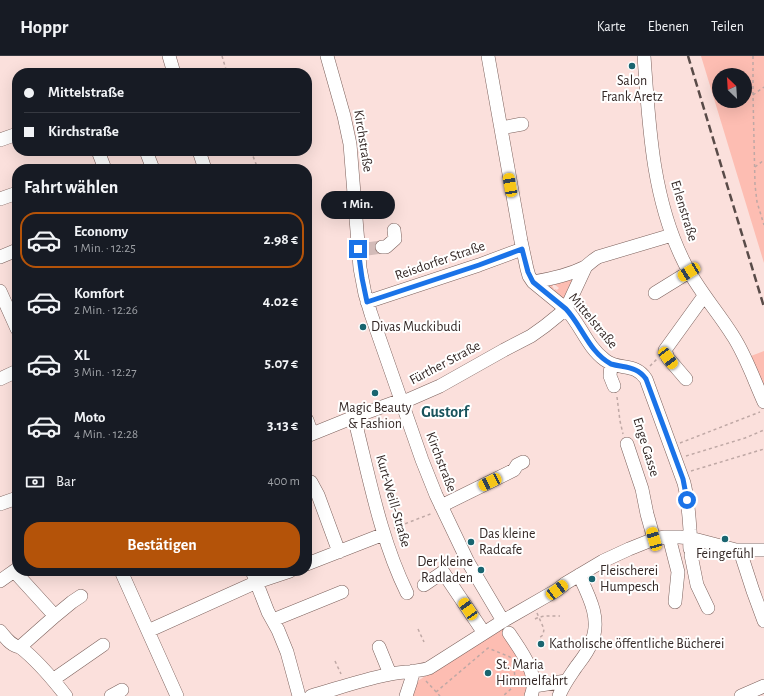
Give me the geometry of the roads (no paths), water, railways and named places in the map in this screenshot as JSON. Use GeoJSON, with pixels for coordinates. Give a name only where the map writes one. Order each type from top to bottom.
{"type":"FeatureCollection","features":[{"type":"Feature","properties":{"kind":"street"},"geometry":{"type":"LineString","coordinates":[[169,56],[173,68]]}},
{"type":"Feature","properties":{"kind":"street","name":"Kirchstraße"},"geometry":{"type":"LineString","coordinates":[[327,56],[344,116],[350,144],[362,249],[362,278],[367,302],[426,472],[468,562],[527,663],[532,676],[533,691]]}},
{"type":"Feature","properties":{"kind":"street","name":"Mittelstraße"},"geometry":{"type":"LineString","coordinates":[[488,56],[522,249],[528,272],[533,282],[566,309],[593,349],[603,359],[611,364],[637,370],[642,374],[648,383],[684,483],[690,533],[690,548]]}},
{"type":"Feature","properties":{"kind":"street","name":"Erlenstraße"},"geometry":{"type":"LineString","coordinates":[[644,56],[649,128],[654,162],[672,235],[689,272],[735,340],[764,402]]}},
{"type":"Feature","properties":{"kind":"street"},"geometry":{"type":"LineString","coordinates":[[500,128],[522,124]]}},
{"type":"Feature","properties":{"kind":"street"},"geometry":{"type":"LineString","coordinates":[[0,140],[12,136]]}},
{"type":"Feature","properties":{"kind":"street"},"geometry":{"type":"LineString","coordinates":[[0,199],[12,195]]}},
{"type":"Feature","properties":{"kind":"street"},"geometry":{"type":"LineString","coordinates":[[382,247],[386,247],[395,239],[394,230]]}},
{"type":"Feature","properties":{"kind":"street"},"geometry":{"type":"LineString","coordinates":[[533,282],[559,277],[586,266],[598,257],[672,235]]}},
{"type":"Feature","properties":{"kind":"street","name":"Reisdorfer Straße"},"geometry":{"type":"LineString","coordinates":[[367,302],[479,265],[522,249]]}},
{"type":"Feature","properties":{"kind":"street"},"geometry":{"type":"LineString","coordinates":[[0,257],[12,252]]}},
{"type":"Feature","properties":{"kind":"street"},"geometry":{"type":"LineString","coordinates":[[566,309],[586,266]]}},
{"type":"Feature","properties":{"kind":"street"},"geometry":{"type":"LineString","coordinates":[[655,294],[689,272]]}},
{"type":"Feature","properties":{"kind":"street"},"geometry":{"type":"LineString","coordinates":[[0,291],[12,309]]}},
{"type":"Feature","properties":{"kind":"street"},"geometry":{"type":"LineString","coordinates":[[686,379],[668,358],[665,350],[704,296]]}},
{"type":"Feature","properties":{"kind":"street","name":"Fürther Straße"},"geometry":{"type":"LineString","coordinates":[[312,434],[401,400],[408,400],[440,386],[531,336],[566,309]]}},
{"type":"Feature","properties":{"kind":"street"},"geometry":{"type":"LineString","coordinates":[[611,364],[610,376],[614,386]]}},
{"type":"Feature","properties":{"kind":"street"},"geometry":{"type":"LineString","coordinates":[[0,379],[12,373]]}},
{"type":"Feature","properties":{"kind":"street","name":"Kurt-Weill-Straße"},"geometry":{"type":"LineString","coordinates":[[354,417],[384,534],[399,577],[407,592]]}},
{"type":"Feature","properties":{"kind":"street","name":"Enge Gasse"},"geometry":{"type":"LineString","coordinates":[[627,444],[642,488],[654,539]]}},
{"type":"Feature","properties":{"kind":"street","name":"Kirchstraße"},"geometry":{"type":"LineString","coordinates":[[441,506],[514,470],[517,465],[523,462]]}},
{"type":"Feature","properties":{"kind":"street"},"geometry":{"type":"LineString","coordinates":[[312,484],[339,552]]}},
{"type":"Feature","properties":{"kind":"street"},"geometry":{"type":"LineString","coordinates":[[0,504],[12,500]]}},
{"type":"Feature","properties":{"kind":"street"},"geometry":{"type":"LineString","coordinates":[[312,562],[384,534]]}},
{"type":"Feature","properties":{"kind":"street"},"geometry":{"type":"LineString","coordinates":[[669,537],[678,572],[675,602]]}},
{"type":"Feature","properties":{"kind":"street"},"geometry":{"type":"LineString","coordinates":[[311,696],[390,674],[429,668],[484,633],[506,627],[579,575],[615,555],[654,539],[669,537],[690,548],[764,550]]}},
{"type":"Feature","properties":{"kind":"street"},"geometry":{"type":"LineString","coordinates":[[690,548],[697,585],[708,608]]}},
{"type":"Feature","properties":{"kind":"street"},"geometry":{"type":"LineString","coordinates":[[740,550],[764,621]]}},
{"type":"Feature","properties":{"kind":"street"},"geometry":{"type":"LineString","coordinates":[[0,581],[12,572]]}},
{"type":"Feature","properties":{"kind":"street"},"geometry":{"type":"LineString","coordinates":[[424,585],[443,572],[484,633]]}},
{"type":"Feature","properties":{"kind":"street"},"geometry":{"type":"LineString","coordinates":[[559,696],[566,681],[588,649],[595,634],[596,618],[594,610],[579,575]]}},
{"type":"Feature","properties":{"kind":"street"},"geometry":{"type":"LineString","coordinates":[[20,576],[55,616]]}},
{"type":"Feature","properties":{"kind":"street"},"geometry":{"type":"LineString","coordinates":[[123,576],[177,696]]}},
{"type":"Feature","properties":{"kind":"street"},"geometry":{"type":"LineString","coordinates":[[148,631],[254,577],[268,612],[278,630],[287,652],[299,696]]}},
{"type":"Feature","properties":{"kind":"street"},"geometry":{"type":"LineString","coordinates":[[273,620],[342,592]]}},
{"type":"Feature","properties":{"kind":"street"},"geometry":{"type":"LineString","coordinates":[[20,647],[55,616],[81,596]]}},
{"type":"Feature","properties":{"kind":"street"},"geometry":{"type":"LineString","coordinates":[[0,631],[11,643],[20,647],[38,662],[54,679],[66,696]]}},
{"type":"Feature","properties":{"kind":"street"},"geometry":{"type":"LineString","coordinates":[[54,679],[103,645]]}},
{"type":"Feature","properties":{"kind":"street"},"geometry":{"type":"LineString","coordinates":[[379,647],[390,674]]}},
{"type":"Feature","properties":{"kind":"street"},"geometry":{"type":"LineString","coordinates":[[405,695],[411,681],[413,671]]}},
{"type":"Feature","properties":{"kind":"street"},"geometry":{"type":"LineString","coordinates":[[533,691],[566,681]]}},
{"type":"Feature","properties":{"kind":"street"},"geometry":{"type":"LineString","coordinates":[[746,695],[764,686]]}},
{"type":"Feature","properties":{"kind":"tunnel"},"geometry":{"type":"LineString","coordinates":[[367,249],[382,247]]}},
{"type":"Feature","properties":{"kind":"railway"},"geometry":{"type":"LineString","coordinates":[[688,56],[764,307]]}},
{"type":"Feature","properties":{"kind":"place","name":"Salon Frank Aretz"},"geometry":{"type":"Point","coordinates":[632,66]}},
{"type":"Feature","properties":{"kind":"place","name":"Divas Muckibudi"},"geometry":{"type":"Point","coordinates":[363,327]}},
{"type":"Feature","properties":{"kind":"place","name":"Magic Beauty & Fashion"},"geometry":{"type":"Point","coordinates":[375,393]}},
{"type":"Feature","properties":{"kind":"place","name":"Feingefühl"},"geometry":{"type":"Point","coordinates":[725,539]}},
{"type":"Feature","properties":{"kind":"place","name":"Das kleine Radcafe"},"geometry":{"type":"Point","coordinates":[471,542]}},
{"type":"Feature","properties":{"kind":"place","name":"Der kleine Radladen"},"geometry":{"type":"Point","coordinates":[481,570]}},
{"type":"Feature","properties":{"kind":"place","name":"Fleischerei Humpesch"},"geometry":{"type":"Point","coordinates":[592,579]}},
{"type":"Feature","properties":{"kind":"place","name":"Katholische öffentliche Bücherei"},"geometry":{"type":"Point","coordinates":[541,644]}},
{"type":"Feature","properties":{"kind":"place","name":"St. Maria Himmelfahrt"},"geometry":{"type":"Point","coordinates":[488,673]}},
{"type":"Feature","properties":{"kind":"district","name":"Gustorf"},"geometry":{"type":"Point","coordinates":[445,412]}}]}
